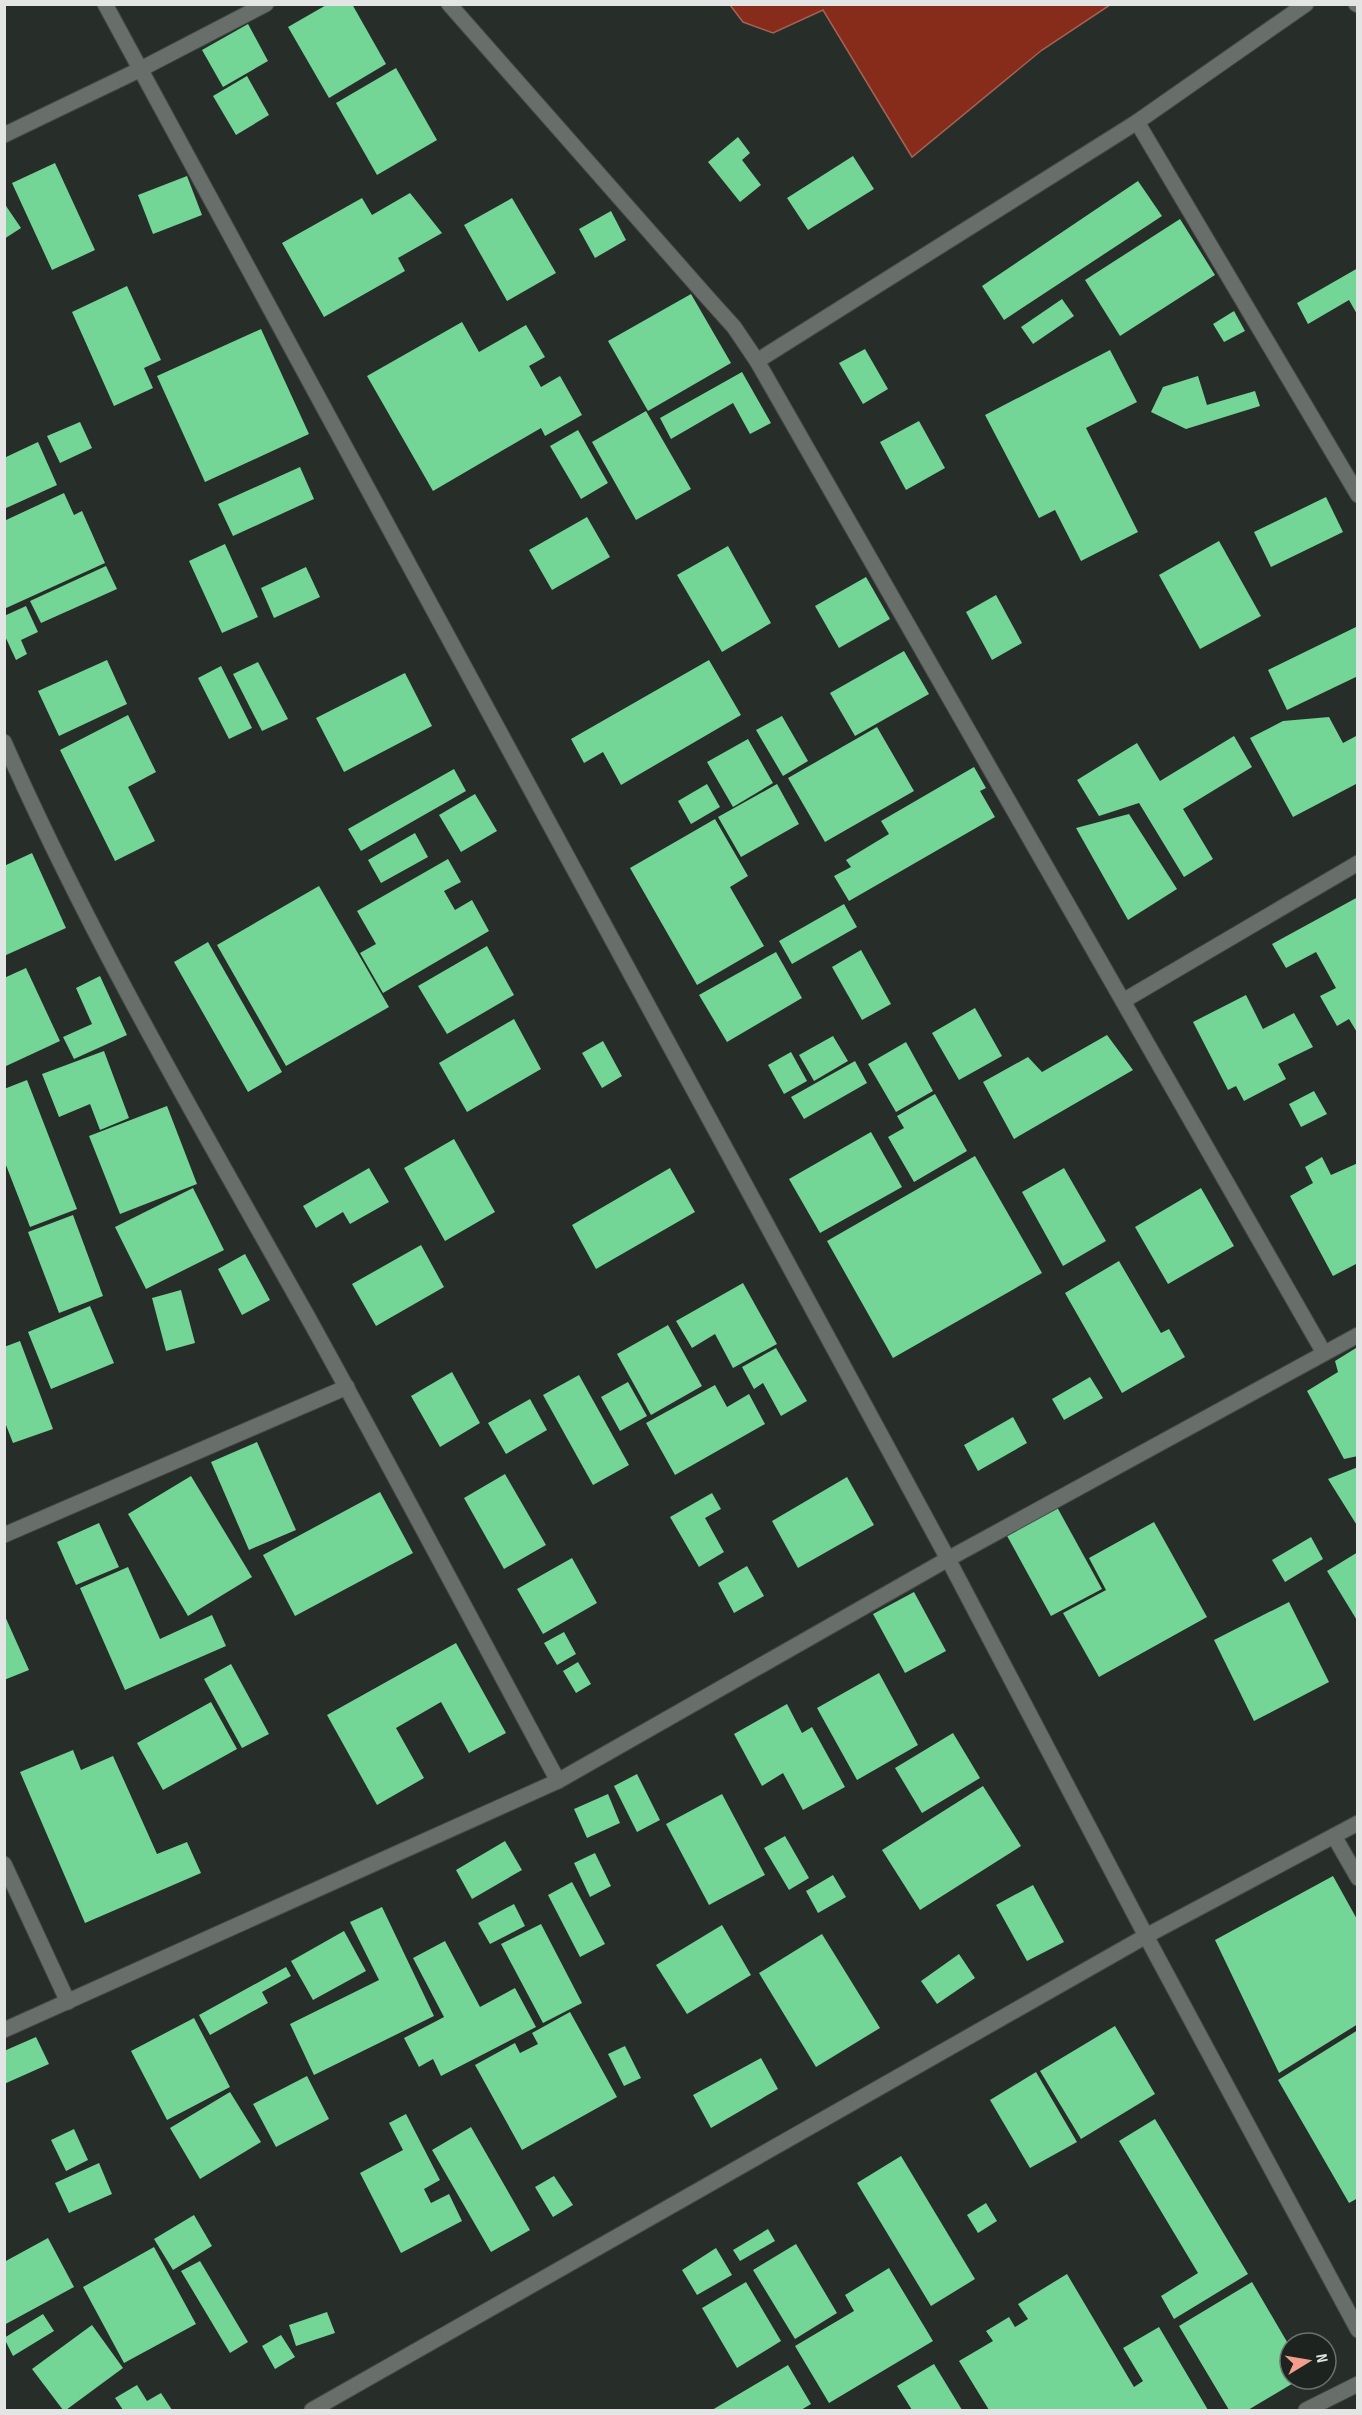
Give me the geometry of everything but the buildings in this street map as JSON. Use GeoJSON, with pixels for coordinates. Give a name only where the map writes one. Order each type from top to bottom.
{"type":"FeatureCollection","features":[{"type":"Feature","properties":{"kind":"street"},"geometry":{"type":"LineString","coordinates":[[105,4],[948,1559],[1146,1936],[1358,2330]]}},
{"type":"Feature","properties":{"kind":"street"},"geometry":{"type":"LineString","coordinates":[[4,135],[139,70],[266,4]]}},
{"type":"Feature","properties":{"kind":"street"},"geometry":{"type":"LineString","coordinates":[[449,4],[734,327],[757,361],[1324,1353]]}},
{"type":"Feature","properties":{"kind":"street"},"geometry":{"type":"LineString","coordinates":[[757,361],[1137,122],[1306,4]]}},
{"type":"Feature","properties":{"kind":"street"},"geometry":{"type":"LineString","coordinates":[[1137,122],[1358,495]]}},
{"type":"Feature","properties":{"kind":"street"},"geometry":{"type":"LineString","coordinates":[[4,742],[40,823],[96,935],[347,1388],[558,1781]]}},
{"type":"Feature","properties":{"kind":"street"},"geometry":{"type":"LineString","coordinates":[[1123,1001],[1358,863]]}},
{"type":"Feature","properties":{"kind":"street"},"geometry":{"type":"LineString","coordinates":[[4,2030],[558,1781],[948,1559],[1358,1335]]}},
{"type":"Feature","properties":{"kind":"street"},"geometry":{"type":"LineString","coordinates":[[4,1535],[347,1388]]}},
{"type":"Feature","properties":{"kind":"street"},"geometry":{"type":"LineString","coordinates":[[312,2410],[1146,1936],[1358,1823]]}},
{"type":"Feature","properties":{"kind":"street"},"geometry":{"type":"LineString","coordinates":[[1334,1836],[1358,1878]]}},
{"type":"Feature","properties":{"kind":"street"},"geometry":{"type":"LineString","coordinates":[[4,1864],[68,2002]]}},
{"type":"Feature","properties":{"kind":"street"},"geometry":{"type":"LineString","coordinates":[[1306,2410],[1358,2384]]}},
{"type":"Feature","properties":{"kind":"shaded area"},"geometry":{"type":"Polygon","coordinates":[[[730,5],[1110,5],[1042,50],[912,157],[823,10],[773,33],[743,22],[730,5]]]}}]}
